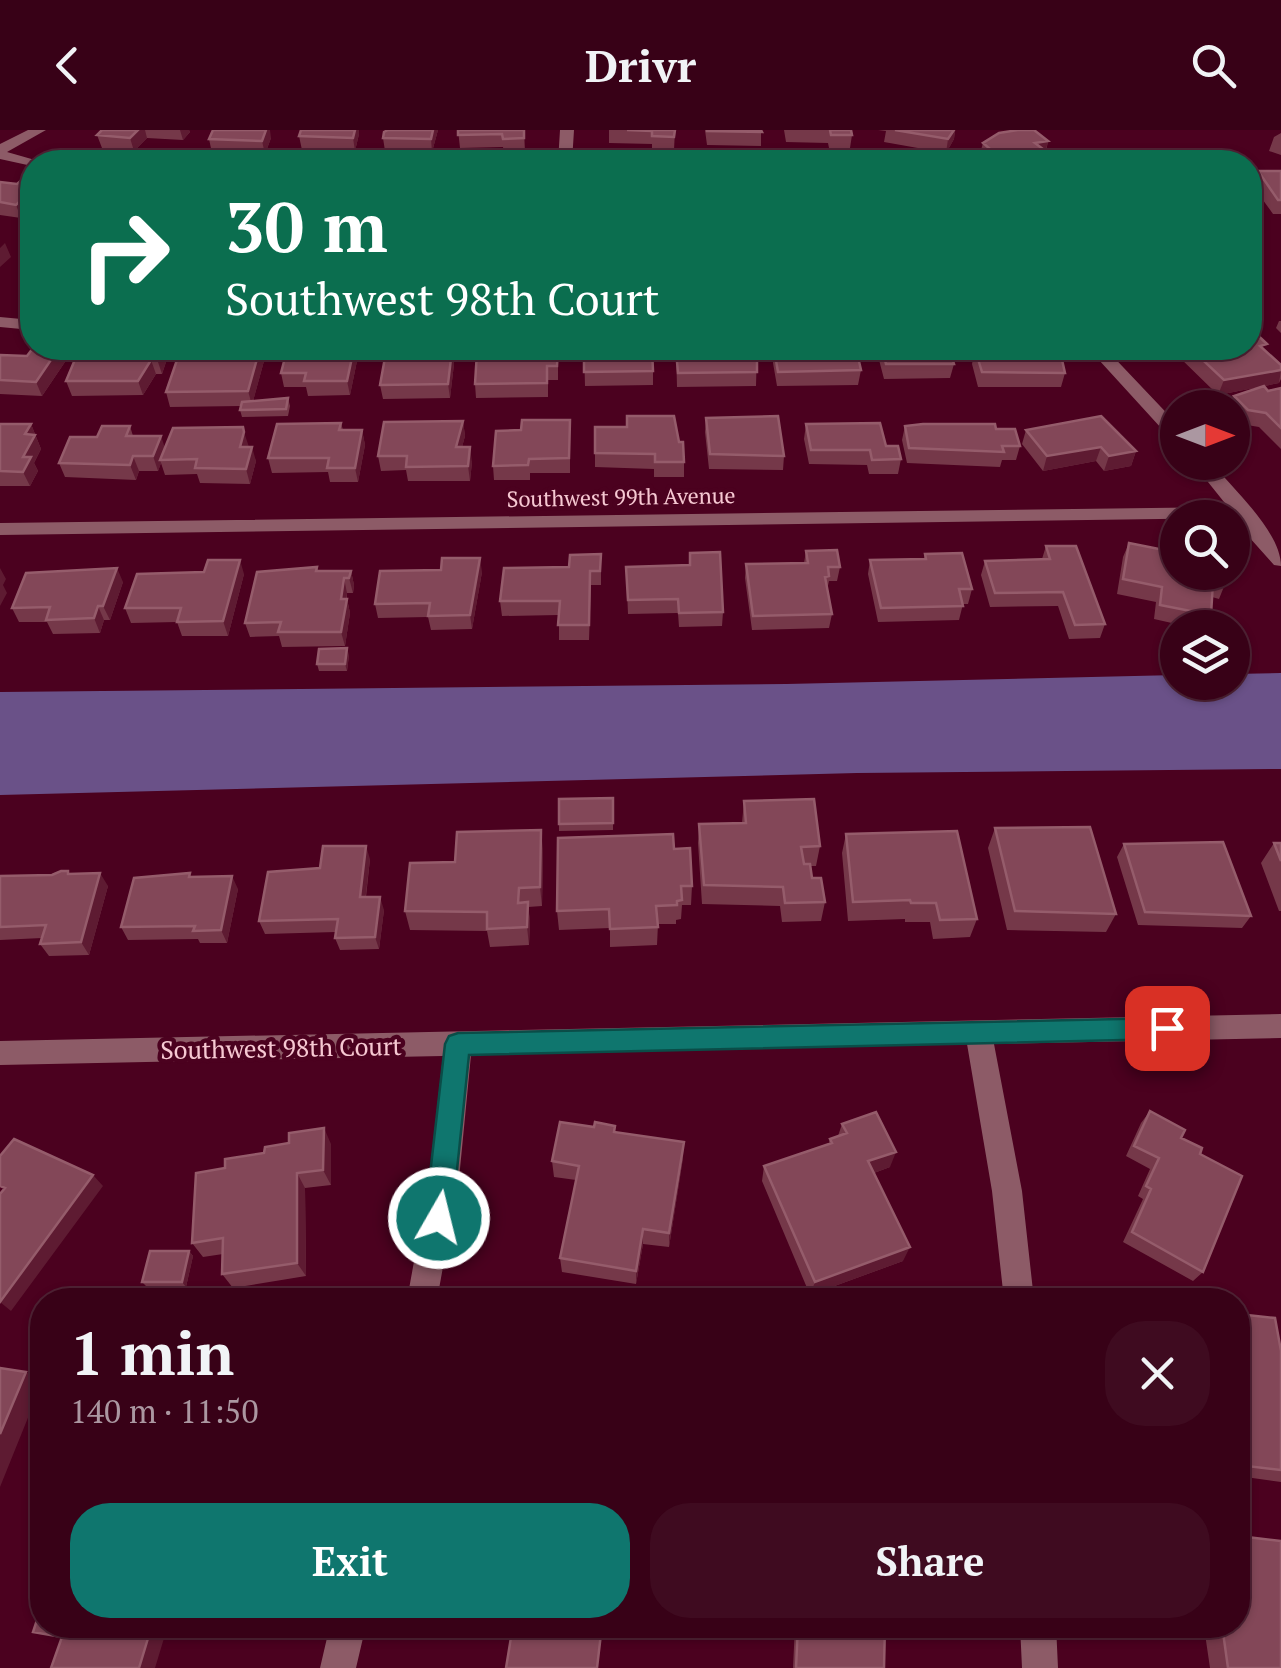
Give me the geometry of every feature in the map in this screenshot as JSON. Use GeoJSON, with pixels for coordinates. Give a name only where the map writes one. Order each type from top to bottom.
{"type":"FeatureCollection","features":[{"type":"Feature","properties":{"kind":"street"},"geometry":{"type":"LineString","coordinates":[[0,153],[39,130]]}},
{"type":"Feature","properties":{"kind":"street"},"geometry":{"type":"LineString","coordinates":[[1107,360],[1160,417]]}},
{"type":"Feature","properties":{"kind":"street"},"geometry":{"type":"LineString","coordinates":[[1216,480],[1233,500]]}},
{"type":"Feature","properties":{"kind":"street","name":"Southwest 99th Avenue"},"geometry":{"type":"LineString","coordinates":[[0,529],[1160,514]]}},
{"type":"Feature","properties":{"kind":"street"},"geometry":{"type":"LineString","coordinates":[[1250,521],[1281,560]]}},
{"type":"Feature","properties":{"kind":"street","name":"Southwest 98th Court"},"geometry":{"type":"LineString","coordinates":[[0,1053],[1281,1026]]}},
{"type":"Feature","properties":{"kind":"street"},"geometry":{"type":"LineString","coordinates":[[978,1033],[1009,1206],[1018,1288]]}},
{"type":"Feature","properties":{"kind":"street"},"geometry":{"type":"LineString","coordinates":[[424,1288],[444,1179],[458,1044]]}},
{"type":"Feature","properties":{"kind":"street"},"geometry":{"type":"LineString","coordinates":[[338,1668],[345,1638]]}},
{"type":"Feature","properties":{"kind":"street"},"geometry":{"type":"LineString","coordinates":[[1039,1638],[1040,1668]]}},
{"type":"Feature","properties":{"kind":"shaded area"},"geometry":{"type":"Polygon","coordinates":[[[1281,673],[1281,769],[857,773],[0,795],[0,692],[786,684],[1160,675],[1160,700],[1250,700],[1250,674],[1281,673]]]}},
{"type":"Feature","properties":{"kind":"building"},"geometry":{"type":"Polygon","coordinates":[[[102,130],[138,130],[130,138],[97,135],[102,130]]]}},
{"type":"Feature","properties":{"kind":"building"},"geometry":{"type":"Polygon","coordinates":[[[213,130],[266,130],[262,141],[209,139],[213,130]]]}},
{"type":"Feature","properties":{"kind":"building"},"geometry":{"type":"Polygon","coordinates":[[[301,130],[355,130],[353,138],[299,136],[301,130]]]}},
{"type":"Feature","properties":{"kind":"building"},"geometry":{"type":"Polygon","coordinates":[[[388,130],[433,130],[431,139],[383,138],[388,130]]]}},
{"type":"Feature","properties":{"kind":"building"},"geometry":{"type":"Polygon","coordinates":[[[458,130],[524,130],[524,138],[458,135],[458,130]]]}},
{"type":"Feature","properties":{"kind":"building"},"geometry":{"type":"Polygon","coordinates":[[[627,130],[675,130],[674,137],[627,130]]]}},
{"type":"Feature","properties":{"kind":"building"},"geometry":{"type":"Polygon","coordinates":[[[761,130],[762,132],[707,131],[761,130]]]}},
{"type":"Feature","properties":{"kind":"building"},"geometry":{"type":"Polygon","coordinates":[[[830,130],[851,130],[852,135],[831,135],[830,130]]]}},
{"type":"Feature","properties":{"kind":"building"},"geometry":{"type":"Polygon","coordinates":[[[895,130],[954,130],[948,139],[895,130]]]}},
{"type":"Feature","properties":{"kind":"building"},"geometry":{"type":"Polygon","coordinates":[[[1034,130],[1048,141],[1035,143],[1044,150],[984,150],[990,149],[983,143],[999,133],[1034,130]]]}},
{"type":"Feature","properties":{"kind":"building"},"geometry":{"type":"Polygon","coordinates":[[[1262,171],[1281,171],[1278,200],[1262,177],[1262,171]]]}},
{"type":"Feature","properties":{"kind":"building"},"geometry":{"type":"Polygon","coordinates":[[[0,182],[20,182],[20,201],[16,205],[0,202],[0,182]]]}},
{"type":"Feature","properties":{"kind":"building"},"geometry":{"type":"Polygon","coordinates":[[[1262,348],[1281,365],[1281,370],[1224,380],[1203,360],[1262,360],[1262,348]]]}},
{"type":"Feature","properties":{"kind":"building"},"geometry":{"type":"Polygon","coordinates":[[[0,355],[20,356],[20,360],[51,360],[36,382],[0,380],[0,355]]]}},
{"type":"Feature","properties":{"kind":"building"},"geometry":{"type":"Polygon","coordinates":[[[75,360],[151,360],[138,381],[66,381],[75,360]]]}},
{"type":"Feature","properties":{"kind":"building"},"geometry":{"type":"Polygon","coordinates":[[[177,360],[257,360],[248,391],[166,392],[177,360]]]}},
{"type":"Feature","properties":{"kind":"building"},"geometry":{"type":"Polygon","coordinates":[[[284,360],[351,360],[347,381],[304,381],[306,373],[281,373],[284,360]]]}},
{"type":"Feature","properties":{"kind":"building"},"geometry":{"type":"Polygon","coordinates":[[[385,360],[451,360],[448,384],[380,385],[385,360]]]}},
{"type":"Feature","properties":{"kind":"building"},"geometry":{"type":"Polygon","coordinates":[[[476,360],[557,360],[557,366],[547,366],[547,383],[475,384],[476,360]]]}},
{"type":"Feature","properties":{"kind":"building"},"geometry":{"type":"Polygon","coordinates":[[[584,360],[653,360],[653,371],[584,372],[584,360]]]}},
{"type":"Feature","properties":{"kind":"building"},"geometry":{"type":"Polygon","coordinates":[[[677,360],[757,360],[757,372],[678,373],[677,360]]]}},
{"type":"Feature","properties":{"kind":"building"},"geometry":{"type":"Polygon","coordinates":[[[776,360],[859,360],[861,370],[778,372],[776,360]]]}},
{"type":"Feature","properties":{"kind":"building"},"geometry":{"type":"Polygon","coordinates":[[[885,360],[953,360],[954,364],[886,364],[885,360]]]}},
{"type":"Feature","properties":{"kind":"building"},"geometry":{"type":"Polygon","coordinates":[[[978,360],[1062,360],[1065,373],[982,372],[978,360]]]}},
{"type":"Feature","properties":{"kind":"building"},"geometry":{"type":"Polygon","coordinates":[[[1264,386],[1268,391],[1281,388],[1281,428],[1266,413],[1250,410],[1250,391],[1264,386]]]}},
{"type":"Feature","properties":{"kind":"building"},"geometry":{"type":"Polygon","coordinates":[[[288,398],[286,409],[240,410],[242,402],[288,398]]]}},
{"type":"Feature","properties":{"kind":"building"},"geometry":{"type":"Polygon","coordinates":[[[627,416],[674,416],[679,442],[683,442],[684,462],[655,462],[655,454],[595,453],[595,427],[627,427],[627,416]]]}},
{"type":"Feature","properties":{"kind":"building"},"geometry":{"type":"Polygon","coordinates":[[[778,416],[784,456],[710,454],[706,418],[778,416]]]}},
{"type":"Feature","properties":{"kind":"building"},"geometry":{"type":"Polygon","coordinates":[[[1101,416],[1136,451],[1109,456],[1101,447],[1047,456],[1026,430],[1101,416]]]}},
{"type":"Feature","properties":{"kind":"building"},"geometry":{"type":"Polygon","coordinates":[[[522,420],[570,420],[569,458],[529,459],[528,465],[493,466],[496,431],[521,430],[522,420]]]}},
{"type":"Feature","properties":{"kind":"building"},"geometry":{"type":"Polygon","coordinates":[[[463,421],[456,447],[470,447],[468,466],[406,467],[407,456],[378,456],[384,422],[463,421]]]}},
{"type":"Feature","properties":{"kind":"building"},"geometry":{"type":"Polygon","coordinates":[[[341,423],[339,430],[362,430],[355,468],[327,468],[329,458],[268,458],[277,424],[341,423]]]}},
{"type":"Feature","properties":{"kind":"building"},"geometry":{"type":"Polygon","coordinates":[[[880,423],[886,446],[898,446],[901,459],[872,460],[870,450],[811,450],[806,424],[880,423]]]}},
{"type":"Feature","properties":{"kind":"building"},"geometry":{"type":"Polygon","coordinates":[[[0,424],[31,424],[25,434],[35,435],[23,457],[31,457],[23,472],[0,471],[0,424]]]}},
{"type":"Feature","properties":{"kind":"building"},"geometry":{"type":"Polygon","coordinates":[[[995,424],[996,429],[1015,429],[1020,446],[1002,446],[1004,452],[909,448],[905,426],[995,424]]]}},
{"type":"Feature","properties":{"kind":"building"},"geometry":{"type":"Polygon","coordinates":[[[102,426],[130,426],[126,436],[161,436],[153,456],[133,456],[130,465],[59,463],[70,437],[97,437],[102,426]]]}},
{"type":"Feature","properties":{"kind":"building"},"geometry":{"type":"Polygon","coordinates":[[[243,427],[240,447],[252,447],[246,469],[195,468],[197,459],[160,460],[173,428],[243,427]]]}},
{"type":"Feature","properties":{"kind":"building"},"geometry":{"type":"Polygon","coordinates":[[[1129,543],[1160,549],[1160,587],[1123,579],[1129,543]]]}},
{"type":"Feature","properties":{"kind":"building"},"geometry":{"type":"Polygon","coordinates":[[[1046,546],[1076,546],[1105,624],[1075,625],[1063,592],[995,593],[985,561],[1050,559],[1046,546]]]}},
{"type":"Feature","properties":{"kind":"building"},"geometry":{"type":"Polygon","coordinates":[[[837,550],[840,567],[828,567],[829,576],[825,577],[832,614],[753,616],[746,564],[808,563],[806,551],[837,550]]]}},
{"type":"Feature","properties":{"kind":"building"},"geometry":{"type":"Polygon","coordinates":[[[720,552],[723,612],[679,613],[678,599],[628,600],[626,567],[690,565],[690,553],[720,552]]]}},
{"type":"Feature","properties":{"kind":"building"},"geometry":{"type":"Polygon","coordinates":[[[962,553],[972,589],[959,589],[963,606],[881,608],[870,560],[926,559],[925,554],[962,553]]]}},
{"type":"Feature","properties":{"kind":"building"},"geometry":{"type":"Polygon","coordinates":[[[601,554],[600,571],[590,571],[589,625],[558,625],[560,601],[500,601],[504,568],[569,567],[570,555],[601,554]]]}},
{"type":"Feature","properties":{"kind":"building"},"geometry":{"type":"Polygon","coordinates":[[[442,558],[480,558],[470,615],[428,616],[430,603],[375,604],[380,571],[441,570],[442,558]]]}},
{"type":"Feature","properties":{"kind":"building"},"geometry":{"type":"Polygon","coordinates":[[[208,560],[240,560],[223,621],[177,622],[181,608],[125,608],[137,574],[204,572],[208,560]]]}},
{"type":"Feature","properties":{"kind":"building"},"geometry":{"type":"Polygon","coordinates":[[[317,567],[316,571],[351,571],[349,578],[344,578],[341,599],[347,599],[341,632],[278,632],[281,622],[245,623],[257,572],[317,567]]]}},
{"type":"Feature","properties":{"kind":"building"},"geometry":{"type":"Polygon","coordinates":[[[117,568],[103,606],[98,606],[94,618],[46,620],[50,607],[12,608],[26,573],[117,568]]]}},
{"type":"Feature","properties":{"kind":"building"},"geometry":{"type":"Polygon","coordinates":[[[1162,590],[1213,590],[1211,610],[1160,605],[1162,590]]]}},
{"type":"Feature","properties":{"kind":"building"},"geometry":{"type":"Polygon","coordinates":[[[347,648],[345,664],[317,664],[319,649],[347,648]]]}},
{"type":"Feature","properties":{"kind":"building"},"geometry":{"type":"Polygon","coordinates":[[[613,798],[613,823],[559,824],[559,799],[613,798]]]}},
{"type":"Feature","properties":{"kind":"building"},"geometry":{"type":"Polygon","coordinates":[[[814,799],[820,846],[801,847],[812,878],[821,878],[825,902],[785,903],[783,887],[704,885],[699,824],[746,823],[744,801],[814,799]]]}},
{"type":"Feature","properties":{"kind":"building"},"geometry":{"type":"Polygon","coordinates":[[[1090,827],[1116,914],[1015,911],[995,828],[1090,827]]]}},
{"type":"Feature","properties":{"kind":"building"},"geometry":{"type":"Polygon","coordinates":[[[541,830],[540,887],[519,888],[518,903],[528,902],[527,927],[487,929],[487,912],[405,911],[410,863],[455,862],[457,832],[541,830]]]}},
{"type":"Feature","properties":{"kind":"building"},"geometry":{"type":"Polygon","coordinates":[[[957,831],[977,919],[940,920],[936,903],[853,902],[846,834],[957,831]]]}},
{"type":"Feature","properties":{"kind":"building"},"geometry":{"type":"Polygon","coordinates":[[[673,834],[674,849],[690,848],[692,886],[681,886],[682,900],[677,905],[656,906],[658,927],[610,929],[609,909],[557,911],[558,838],[673,834]]]}},
{"type":"Feature","properties":{"kind":"building"},"geometry":{"type":"Polygon","coordinates":[[[1223,842],[1251,916],[1145,912],[1124,844],[1223,842]]]}},
{"type":"Feature","properties":{"kind":"building"},"geometry":{"type":"Polygon","coordinates":[[[1274,843],[1281,843],[1281,861],[1274,843]]]}},
{"type":"Feature","properties":{"kind":"building"},"geometry":{"type":"Polygon","coordinates":[[[323,846],[366,846],[360,897],[380,897],[375,937],[335,938],[338,919],[259,921],[268,872],[320,868],[323,846]]]}},
{"type":"Feature","properties":{"kind":"building"},"geometry":{"type":"Polygon","coordinates":[[[61,871],[100,873],[81,942],[40,944],[46,925],[0,927],[0,876],[52,875],[61,871]]]}},
{"type":"Feature","properties":{"kind":"building"},"geometry":{"type":"Polygon","coordinates":[[[190,873],[189,877],[232,876],[221,930],[193,931],[195,926],[121,927],[134,878],[190,873]]]}},
{"type":"Feature","properties":{"kind":"building"},"geometry":{"type":"Polygon","coordinates":[[[1150,1111],[1185,1130],[1181,1138],[1202,1148],[1200,1154],[1242,1176],[1203,1272],[1132,1232],[1151,1189],[1146,1186],[1159,1158],[1134,1146],[1150,1111]]]}},
{"type":"Feature","properties":{"kind":"building"},"geometry":{"type":"Polygon","coordinates":[[[876,1112],[896,1152],[868,1161],[910,1247],[815,1282],[764,1166],[832,1143],[830,1139],[847,1133],[842,1124],[876,1112]]]}},
{"type":"Feature","properties":{"kind":"building"},"geometry":{"type":"Polygon","coordinates":[[[560,1122],[594,1127],[595,1122],[615,1126],[614,1132],[684,1142],[669,1233],[643,1229],[636,1271],[560,1258],[579,1166],[552,1161],[560,1122]]]}},
{"type":"Feature","properties":{"kind":"building"},"geometry":{"type":"Polygon","coordinates":[[[324,1128],[323,1170],[297,1173],[297,1263],[222,1274],[223,1238],[192,1243],[196,1173],[225,1168],[225,1159],[264,1153],[265,1147],[289,1143],[289,1133],[324,1128]]]}},
{"type":"Feature","properties":{"kind":"building"},"geometry":{"type":"Polygon","coordinates":[[[14,1139],[93,1175],[0,1302],[0,1194],[5,1188],[0,1186],[0,1156],[14,1139]]]}},
{"type":"Feature","properties":{"kind":"building"},"geometry":{"type":"Polygon","coordinates":[[[150,1251],[189,1251],[182,1282],[142,1282],[150,1251]]]}},
{"type":"Feature","properties":{"kind":"building"},"geometry":{"type":"Polygon","coordinates":[[[1250,1315],[1275,1318],[1281,1351],[1281,1470],[1250,1466],[1250,1315]]]}},
{"type":"Feature","properties":{"kind":"building"},"geometry":{"type":"Polygon","coordinates":[[[0,1368],[26,1372],[0,1434],[0,1368]]]}},
{"type":"Feature","properties":{"kind":"building"},"geometry":{"type":"Polygon","coordinates":[[[1250,1537],[1281,1541],[1281,1668],[1228,1668],[1224,1638],[1250,1638],[1250,1537]]]}},
{"type":"Feature","properties":{"kind":"building"},"geometry":{"type":"Polygon","coordinates":[[[62,1638],[148,1638],[139,1668],[51,1668],[62,1638]]]}},
{"type":"Feature","properties":{"kind":"building"},"geometry":{"type":"Polygon","coordinates":[[[511,1638],[600,1638],[597,1668],[506,1668],[511,1638]]]}},
{"type":"Feature","properties":{"kind":"building"},"geometry":{"type":"Polygon","coordinates":[[[797,1638],[885,1638],[884,1668],[796,1668],[797,1638]]]}},
{"type":"Feature","properties":{"kind":"route"},"geometry":{"type":"LineString","coordinates":[[439,1218],[458,1044],[1167,1028]]}}]}
